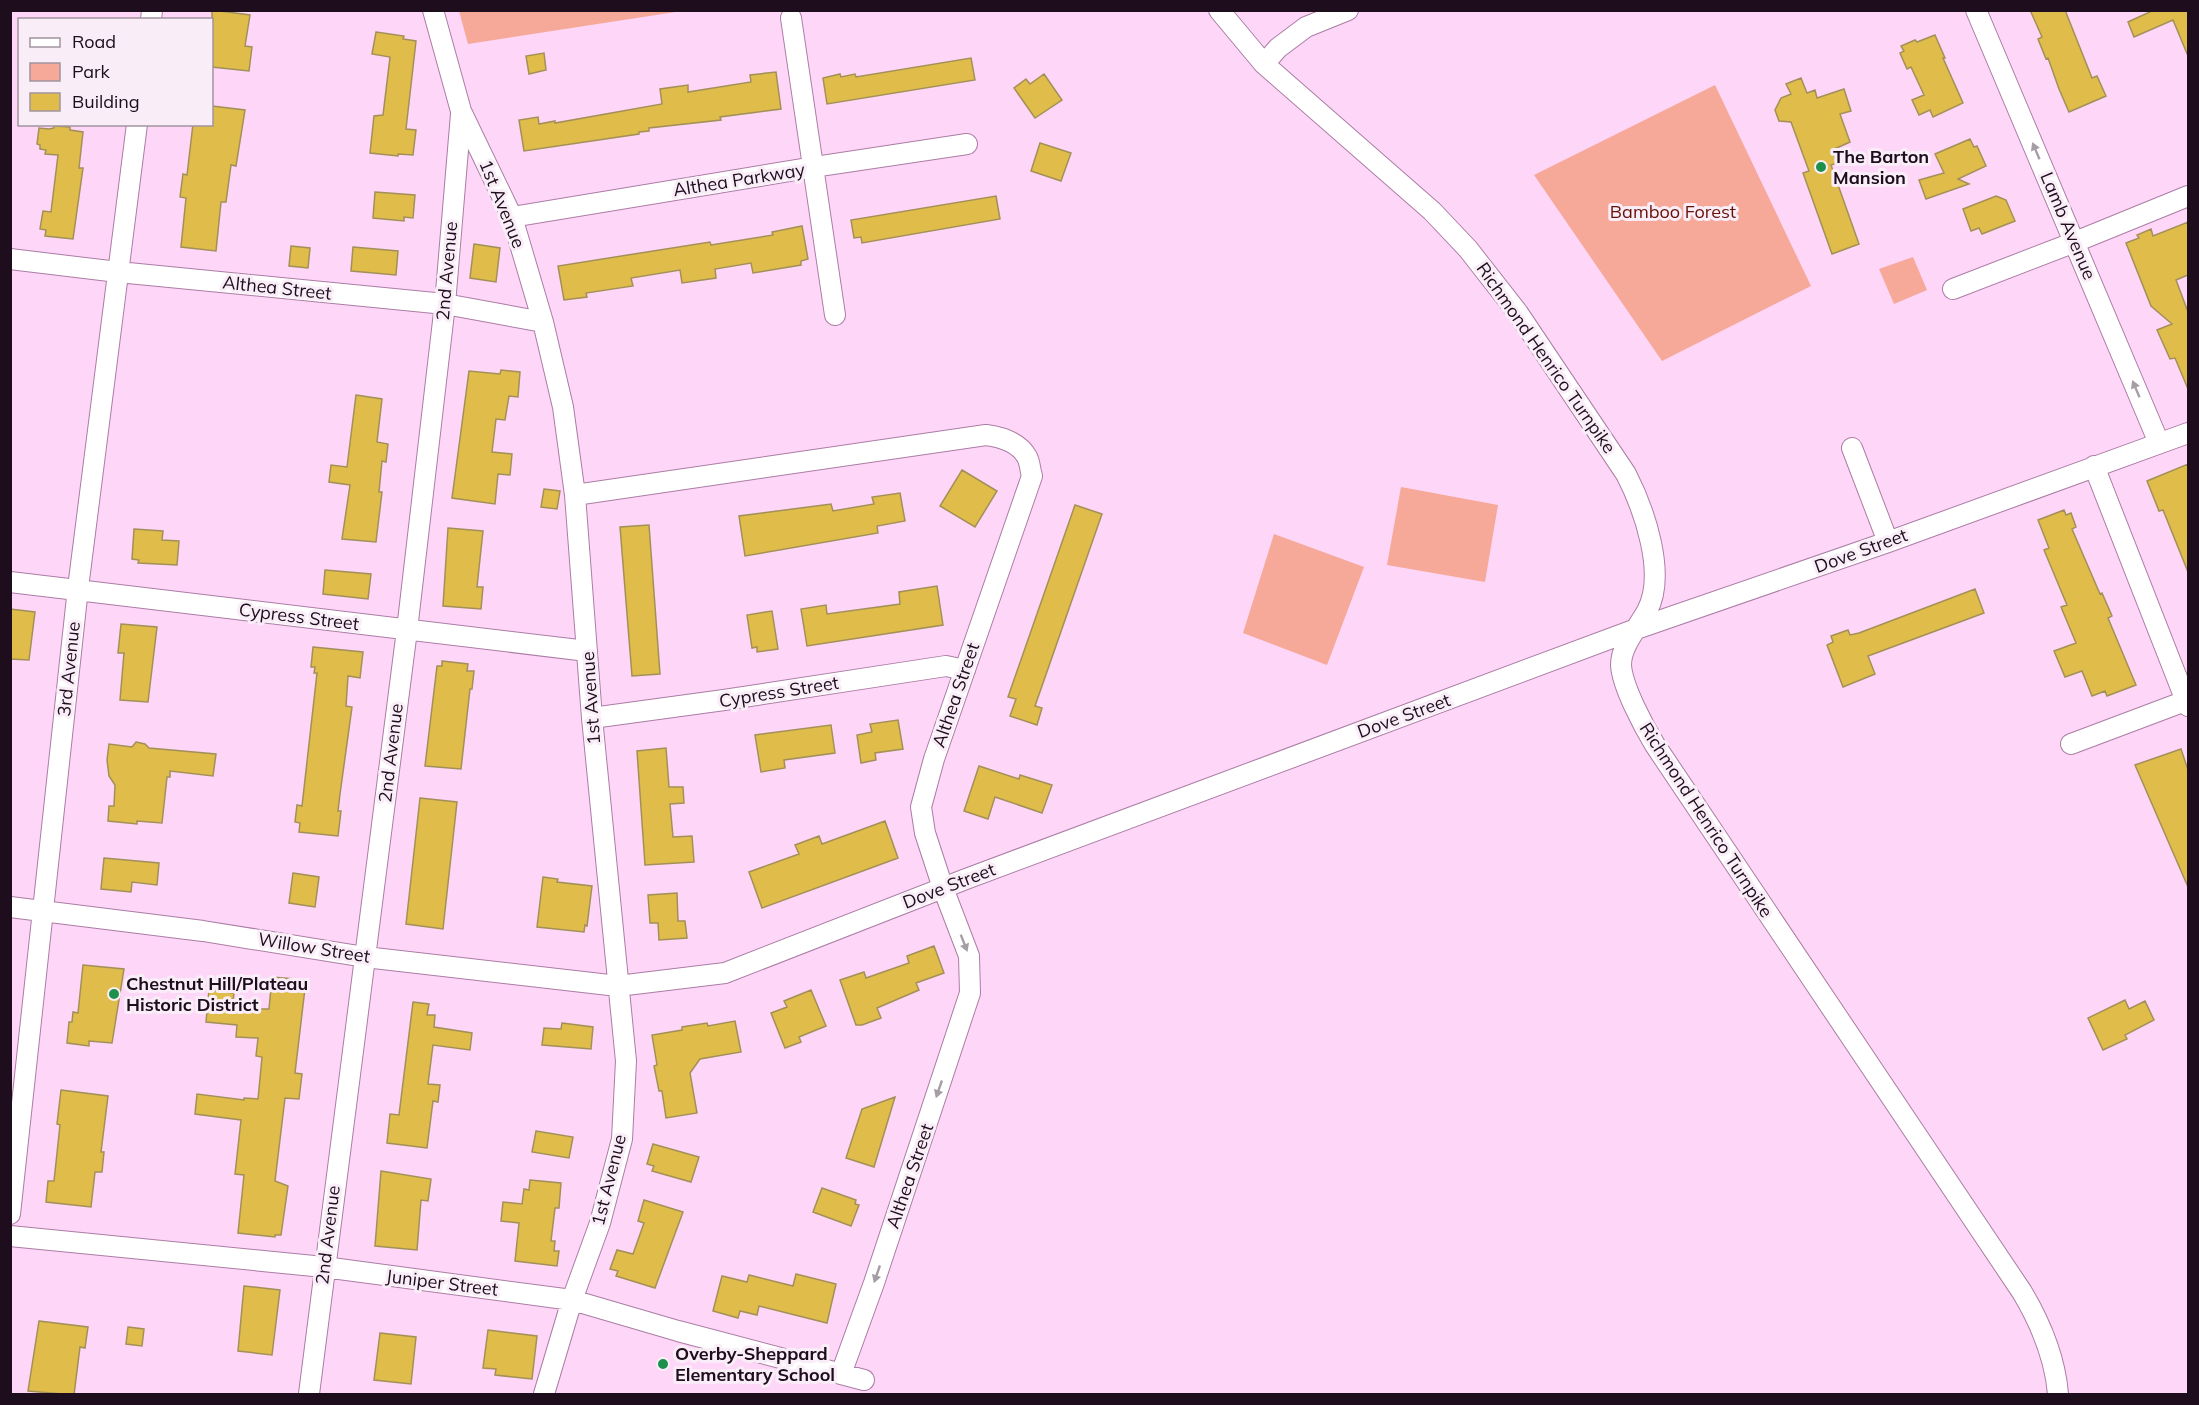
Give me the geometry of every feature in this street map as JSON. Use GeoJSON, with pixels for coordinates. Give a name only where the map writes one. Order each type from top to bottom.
{"type":"FeatureCollection","features":[{"type":"Feature","properties":{"kind":"street","name":"1st Avenue"},"geometry":{"type":"LineString","coordinates":[[433,10],[461,111],[512,217],[543,322],[563,407],[575,495],[592,717],[626,1061],[622,1139],[600,1223],[572,1300],[544,1395]]}},
{"type":"Feature","properties":{"kind":"street","name":"Richmond Henrico Turnpike"},"geometry":{"type":"LineString","coordinates":[[1219,10],[1264,64],[1432,211],[1468,249],[1518,313],[1609,446],[1636,493],[1650,542],[1655,580],[1653,595],[1648,610],[1626,646],[1621,666],[1631,697],[1647,732],[2022,1292],[2034,1312],[2050,1351],[2058,1395]]}},
{"type":"Feature","properties":{"kind":"street"},"geometry":{"type":"LineString","coordinates":[[1264,64],[1285,42],[1306,27],[1348,10]]}},
{"type":"Feature","properties":{"kind":"street","name":"Lamb Avenue"},"geometry":{"type":"LineString","coordinates":[[1976,10],[2159,442]]}},
{"type":"Feature","properties":{"kind":"street"},"geometry":{"type":"LineString","coordinates":[[791,18],[835,315]]}},
{"type":"Feature","properties":{"kind":"street","name":"2nd Avenue"},"geometry":{"type":"LineString","coordinates":[[309,1395],[445,304],[461,111]]}},
{"type":"Feature","properties":{"kind":"street","name":"3rd Avenue"},"geometry":{"type":"LineString","coordinates":[[10,1214],[78,588],[137,126]]}},
{"type":"Feature","properties":{"kind":"street","name":"Althea Parkway"},"geometry":{"type":"LineString","coordinates":[[512,217],[967,144]]}},
{"type":"Feature","properties":{"kind":"street"},"geometry":{"type":"LineString","coordinates":[[1953,289],[2188,196]]}},
{"type":"Feature","properties":{"kind":"street","name":"Althea Street"},"geometry":{"type":"LineString","coordinates":[[10,259],[118,272],[445,304],[543,322]]}},
{"type":"Feature","properties":{"kind":"street","name":"Dove Street"},"geometry":{"type":"LineString","coordinates":[[618,986],[725,973],[943,888],[1636,629],[1888,542],[2188,432]]}},
{"type":"Feature","properties":{"kind":"street","name":"Althea Street"},"geometry":{"type":"LineString","coordinates":[[575,495],[986,435],[1000,437],[1016,445],[1027,457],[1032,476],[934,759],[921,807],[926,833],[943,888],[969,956],[970,993],[878,1272],[841,1374]]}},
{"type":"Feature","properties":{"kind":"street"},"geometry":{"type":"LineString","coordinates":[[1852,448],[1888,542]]}},
{"type":"Feature","properties":{"kind":"street"},"geometry":{"type":"LineString","coordinates":[[2071,744],[2188,702],[2094,466]]}},
{"type":"Feature","properties":{"kind":"street","name":"Cypress Street"},"geometry":{"type":"LineString","coordinates":[[10,582],[78,588],[588,651]]}},
{"type":"Feature","properties":{"kind":"street","name":"Cypress Street"},"geometry":{"type":"LineString","coordinates":[[592,717],[724,700],[946,666],[965,670]]}},
{"type":"Feature","properties":{"kind":"street","name":"Willow Street"},"geometry":{"type":"LineString","coordinates":[[10,907],[203,931],[365,957],[618,986]]}},
{"type":"Feature","properties":{"kind":"street","name":"Juniper Street"},"geometry":{"type":"LineString","coordinates":[[10,1236],[324,1268],[572,1300],[864,1380]]}},
{"type":"Feature","properties":{"kind":"green space"},"geometry":{"type":"Polygon","coordinates":[[[459,10],[682,11],[468,44],[459,10]]]}},
{"type":"Feature","properties":{"kind":"green space","name":"Bamboo Forest"},"geometry":{"type":"Polygon","coordinates":[[[1715,85],[1811,286],[1662,361],[1534,175],[1715,85]]]}},
{"type":"Feature","properties":{"kind":"green space"},"geometry":{"type":"Polygon","coordinates":[[[1913,257],[1927,290],[1894,304],[1879,269],[1913,257]]]}},
{"type":"Feature","properties":{"kind":"green space"},"geometry":{"type":"Polygon","coordinates":[[[1401,487],[1498,505],[1485,582],[1387,565],[1401,487]]]}},
{"type":"Feature","properties":{"kind":"green space"},"geometry":{"type":"Polygon","coordinates":[[[1274,534],[1364,567],[1327,665],[1243,633],[1274,534]]]}},
{"type":"Feature","properties":{"kind":"building"},"geometry":{"type":"Polygon","coordinates":[[[212,10],[250,15],[245,46],[252,47],[249,71],[213,67],[212,10]]]}},
{"type":"Feature","properties":{"kind":"building"},"geometry":{"type":"Polygon","coordinates":[[[2030,10],[2065,10],[2092,78],[2097,76],[2106,96],[2069,112],[2038,39],[2042,37],[2030,10]]]}},
{"type":"Feature","properties":{"kind":"building"},"geometry":{"type":"Polygon","coordinates":[[[2154,10],[2188,10],[2188,56],[2173,20],[2134,37],[2128,22],[2154,10]]]}},
{"type":"Feature","properties":{"kind":"building"},"geometry":{"type":"Polygon","coordinates":[[[376,32],[404,36],[403,39],[416,41],[406,129],[416,130],[413,155],[370,153],[374,116],[383,115],[390,57],[372,54],[376,32]]]}},
{"type":"Feature","properties":{"kind":"building"},"geometry":{"type":"Polygon","coordinates":[[[1935,35],[1963,103],[1933,117],[1930,110],[1919,115],[1912,100],[1924,95],[1911,67],[1907,69],[1900,53],[1904,51],[1901,46],[1935,35]]]}},
{"type":"Feature","properties":{"kind":"building"},"geometry":{"type":"Polygon","coordinates":[[[544,53],[546,70],[529,74],[526,56],[544,53]]]}},
{"type":"Feature","properties":{"kind":"building"},"geometry":{"type":"Polygon","coordinates":[[[971,58],[975,80],[827,104],[823,78],[840,74],[841,77],[855,74],[856,77],[971,58]]]}},
{"type":"Feature","properties":{"kind":"building"},"geometry":{"type":"Polygon","coordinates":[[[776,72],[781,109],[720,117],[721,120],[649,128],[649,131],[639,132],[639,134],[524,151],[519,120],[538,117],[539,124],[555,121],[555,123],[662,104],[660,89],[688,85],[688,92],[751,82],[750,75],[776,72]]]}},
{"type":"Feature","properties":{"kind":"building"},"geometry":{"type":"Polygon","coordinates":[[[1044,74],[1062,100],[1035,118],[1014,88],[1026,79],[1030,84],[1044,74]]]}},
{"type":"Feature","properties":{"kind":"building","name":"The Barton Mansion"},"geometry":{"type":"Polygon","coordinates":[[[1801,78],[1807,93],[1815,90],[1817,98],[1844,89],[1851,111],[1840,114],[1850,142],[1832,150],[1837,163],[1831,165],[1859,244],[1832,254],[1803,173],[1809,171],[1791,122],[1779,121],[1775,110],[1781,98],[1791,94],[1786,84],[1801,78]]]}},
{"type":"Feature","properties":{"kind":"building"},"geometry":{"type":"Polygon","coordinates":[[[213,106],[245,110],[236,166],[231,165],[226,202],[221,202],[216,251],[181,247],[186,198],[180,197],[183,174],[187,175],[193,126],[213,126],[213,106]]]}},
{"type":"Feature","properties":{"kind":"building"},"geometry":{"type":"Polygon","coordinates":[[[54,126],[70,127],[70,130],[83,132],[79,168],[83,168],[73,239],[45,236],[46,230],[40,229],[43,211],[51,212],[58,155],[45,154],[46,150],[40,149],[40,145],[37,144],[39,128],[49,129],[54,126]]]}},
{"type":"Feature","properties":{"kind":"building"},"geometry":{"type":"Polygon","coordinates":[[[1970,139],[1974,147],[1977,146],[1986,166],[1958,179],[1969,184],[1926,199],[1919,180],[1944,173],[1935,154],[1970,139]]]}},
{"type":"Feature","properties":{"kind":"building"},"geometry":{"type":"Polygon","coordinates":[[[1040,143],[1071,153],[1061,181],[1031,171],[1040,143]]]}},
{"type":"Feature","properties":{"kind":"building"},"geometry":{"type":"Polygon","coordinates":[[[375,192],[415,195],[413,218],[404,217],[404,221],[373,218],[375,192]]]}},
{"type":"Feature","properties":{"kind":"building"},"geometry":{"type":"Polygon","coordinates":[[[996,196],[1000,219],[862,243],[861,237],[854,238],[851,220],[996,196]]]}},
{"type":"Feature","properties":{"kind":"building"},"geometry":{"type":"Polygon","coordinates":[[[1996,196],[2006,200],[2015,221],[1982,234],[1979,228],[1971,231],[1963,209],[1996,196]]]}},
{"type":"Feature","properties":{"kind":"building"},"geometry":{"type":"Polygon","coordinates":[[[2188,222],[2188,275],[2176,280],[2188,312],[2188,389],[2175,358],[2170,359],[2157,330],[2172,324],[2151,306],[2126,243],[2139,238],[2137,235],[2151,229],[2153,236],[2188,222]]]}},
{"type":"Feature","properties":{"kind":"building"},"geometry":{"type":"Polygon","coordinates":[[[802,226],[808,259],[801,261],[801,265],[753,273],[751,263],[715,269],[716,278],[682,283],[680,270],[631,278],[633,286],[586,293],[587,297],[564,300],[558,266],[710,242],[711,245],[773,235],[772,232],[802,226]]]}},
{"type":"Feature","properties":{"kind":"building"},"geometry":{"type":"Polygon","coordinates":[[[474,244],[500,248],[496,282],[470,278],[474,244]]]}},
{"type":"Feature","properties":{"kind":"building"},"geometry":{"type":"Polygon","coordinates":[[[291,246],[310,248],[308,268],[289,266],[291,246]]]}},
{"type":"Feature","properties":{"kind":"building"},"geometry":{"type":"Polygon","coordinates":[[[353,247],[398,251],[396,275],[351,271],[353,247]]]}},
{"type":"Feature","properties":{"kind":"building"},"geometry":{"type":"Polygon","coordinates":[[[501,370],[520,372],[518,397],[509,396],[505,420],[496,419],[492,452],[512,454],[510,475],[498,474],[495,504],[452,498],[469,371],[500,374],[501,370]]]}},
{"type":"Feature","properties":{"kind":"building"},"geometry":{"type":"Polygon","coordinates":[[[356,395],[382,399],[377,442],[388,444],[386,462],[382,461],[379,492],[382,492],[376,542],[342,539],[350,485],[329,482],[331,465],[347,467],[356,395]]]}},
{"type":"Feature","properties":{"kind":"building"},"geometry":{"type":"Polygon","coordinates":[[[2188,464],[2188,572],[2163,510],[2159,511],[2147,481],[2188,464]]]}},
{"type":"Feature","properties":{"kind":"building"},"geometry":{"type":"Polygon","coordinates":[[[962,470],[997,491],[975,527],[940,506],[962,470]]]}},
{"type":"Feature","properties":{"kind":"building"},"geometry":{"type":"Polygon","coordinates":[[[544,489],[560,491],[557,509],[541,507],[544,489]]]}},
{"type":"Feature","properties":{"kind":"building"},"geometry":{"type":"Polygon","coordinates":[[[900,493],[905,521],[877,526],[878,533],[745,556],[739,516],[831,504],[833,511],[874,504],[872,497],[900,493]]]}},
{"type":"Feature","properties":{"kind":"building"},"geometry":{"type":"Polygon","coordinates":[[[1075,505],[1102,514],[1035,706],[1042,708],[1037,725],[1010,716],[1016,699],[1008,697],[1075,505]]]}},
{"type":"Feature","properties":{"kind":"building"},"geometry":{"type":"Polygon","coordinates":[[[2064,510],[2066,515],[2071,513],[2076,527],[2072,529],[2112,616],[2108,618],[2136,685],[2107,696],[2105,691],[2092,696],[2082,671],[2065,677],[2054,651],[2076,643],[2061,607],[2067,605],[2044,550],[2049,548],[2038,520],[2064,510]]]}},
{"type":"Feature","properties":{"kind":"building"},"geometry":{"type":"Polygon","coordinates":[[[649,525],[660,674],[632,676],[620,527],[649,525]]]}},
{"type":"Feature","properties":{"kind":"building"},"geometry":{"type":"Polygon","coordinates":[[[448,528],[483,531],[477,587],[483,587],[481,609],[443,606],[448,528]]]}},
{"type":"Feature","properties":{"kind":"building"},"geometry":{"type":"Polygon","coordinates":[[[134,529],[163,531],[162,540],[179,541],[177,565],[138,563],[139,560],[132,559],[134,529]]]}},
{"type":"Feature","properties":{"kind":"building"},"geometry":{"type":"Polygon","coordinates":[[[325,570],[371,574],[368,599],[323,594],[325,570]]]}},
{"type":"Feature","properties":{"kind":"building"},"geometry":{"type":"Polygon","coordinates":[[[937,586],[943,625],[807,646],[801,609],[826,605],[827,614],[900,604],[899,592],[937,586]]]}},
{"type":"Feature","properties":{"kind":"building"},"geometry":{"type":"Polygon","coordinates":[[[1975,589],[1984,613],[1868,656],[1875,674],[1843,687],[1827,645],[1833,642],[1831,636],[1848,630],[1850,635],[1859,633],[1975,589]]]}},
{"type":"Feature","properties":{"kind":"building"},"geometry":{"type":"Polygon","coordinates":[[[10,609],[35,612],[29,660],[10,659],[10,609]]]}},
{"type":"Feature","properties":{"kind":"building"},"geometry":{"type":"Polygon","coordinates":[[[772,611],[778,649],[757,652],[757,647],[752,648],[747,615],[772,611]]]}},
{"type":"Feature","properties":{"kind":"building"},"geometry":{"type":"Polygon","coordinates":[[[121,624],[157,627],[148,702],[120,700],[124,653],[118,653],[121,624]]]}},
{"type":"Feature","properties":{"kind":"building"},"geometry":{"type":"Polygon","coordinates":[[[313,647],[363,652],[360,678],[348,676],[346,706],[352,707],[338,811],[341,811],[338,836],[299,832],[300,823],[295,822],[297,805],[302,806],[317,673],[314,673],[315,667],[311,667],[313,647]]]}},
{"type":"Feature","properties":{"kind":"building"},"geometry":{"type":"Polygon","coordinates":[[[442,661],[468,664],[467,671],[474,671],[461,769],[425,766],[437,666],[442,666],[442,661]]]}},
{"type":"Feature","properties":{"kind":"building"},"geometry":{"type":"Polygon","coordinates":[[[898,720],[903,749],[875,753],[876,760],[861,763],[857,735],[872,732],[870,724],[898,720]]]}},
{"type":"Feature","properties":{"kind":"building"},"geometry":{"type":"Polygon","coordinates":[[[831,725],[835,753],[784,760],[785,768],[761,772],[755,735],[831,725]]]}},
{"type":"Feature","properties":{"kind":"building"},"geometry":{"type":"Polygon","coordinates":[[[136,742],[145,744],[149,748],[216,754],[213,776],[170,771],[170,777],[167,777],[162,823],[137,821],[137,824],[108,821],[109,806],[114,806],[115,785],[109,776],[107,760],[109,744],[132,747],[136,742]]]}},
{"type":"Feature","properties":{"kind":"building"},"geometry":{"type":"Polygon","coordinates":[[[666,748],[669,787],[683,787],[684,803],[670,804],[673,837],[692,836],[694,862],[645,865],[637,751],[666,748]]]}},
{"type":"Feature","properties":{"kind":"building"},"geometry":{"type":"Polygon","coordinates":[[[2181,749],[2188,770],[2188,887],[2135,765],[2181,749]]]}},
{"type":"Feature","properties":{"kind":"building"},"geometry":{"type":"Polygon","coordinates":[[[979,766],[1019,779],[1020,775],[1052,785],[1042,813],[995,797],[988,819],[964,811],[979,766]]]}},
{"type":"Feature","properties":{"kind":"building"},"geometry":{"type":"Polygon","coordinates":[[[420,798],[457,802],[443,929],[406,924],[420,798]]]}},
{"type":"Feature","properties":{"kind":"building"},"geometry":{"type":"Polygon","coordinates":[[[885,821],[898,858],[762,908],[749,872],[799,854],[795,845],[819,836],[822,844],[885,821]]]}},
{"type":"Feature","properties":{"kind":"building"},"geometry":{"type":"Polygon","coordinates":[[[104,858],[159,863],[157,885],[132,882],[131,892],[101,889],[104,858]]]}},
{"type":"Feature","properties":{"kind":"building"},"geometry":{"type":"Polygon","coordinates":[[[293,873],[319,877],[315,907],[289,903],[293,873]]]}},
{"type":"Feature","properties":{"kind":"building"},"geometry":{"type":"Polygon","coordinates":[[[543,877],[558,879],[557,882],[592,886],[587,926],[585,925],[584,932],[537,927],[543,877]]]}},
{"type":"Feature","properties":{"kind":"building"},"geometry":{"type":"Polygon","coordinates":[[[677,893],[678,921],[685,921],[687,938],[659,940],[658,923],[650,923],[648,895],[677,893]]]}},
{"type":"Feature","properties":{"kind":"building"},"geometry":{"type":"Polygon","coordinates":[[[934,946],[944,973],[916,983],[919,990],[877,1008],[881,1018],[856,1025],[840,980],[864,972],[866,978],[909,963],[907,956],[934,946]]]}},
{"type":"Feature","properties":{"kind":"building"},"geometry":{"type":"Polygon","coordinates":[[[83,965],[124,969],[112,1043],[89,1041],[89,1046],[67,1043],[69,1022],[72,1022],[73,1012],[78,1013],[83,965]]]}},
{"type":"Feature","properties":{"kind":"building"},"geometry":{"type":"Polygon","coordinates":[[[272,977],[306,980],[295,1073],[302,1074],[299,1099],[285,1098],[275,1181],[288,1186],[281,1235],[275,1235],[275,1237],[238,1233],[244,1175],[235,1174],[241,1120],[195,1114],[197,1094],[244,1100],[244,1098],[258,1099],[262,1057],[256,1056],[258,1038],[236,1037],[237,1025],[206,1022],[209,990],[234,993],[232,1009],[269,1009],[272,977]]]}},
{"type":"Feature","properties":{"kind":"building"},"geometry":{"type":"Polygon","coordinates":[[[811,990],[826,1026],[799,1037],[801,1042],[785,1048],[771,1013],[787,1007],[784,1001],[811,990]]]}},
{"type":"Feature","properties":{"kind":"building"},"geometry":{"type":"Polygon","coordinates":[[[2125,1000],[2129,1009],[2145,1001],[2154,1020],[2125,1035],[2127,1039],[2103,1050],[2088,1018],[2125,1000]]]}},
{"type":"Feature","properties":{"kind":"building"},"geometry":{"type":"Polygon","coordinates":[[[413,1002],[429,1004],[427,1015],[435,1015],[434,1027],[472,1033],[470,1050],[433,1045],[428,1084],[440,1085],[438,1102],[433,1101],[427,1148],[387,1143],[390,1114],[399,1115],[413,1002]]]}},
{"type":"Feature","properties":{"kind":"building"},"geometry":{"type":"Polygon","coordinates":[[[735,1021],[741,1052],[700,1059],[690,1073],[697,1113],[666,1118],[662,1091],[659,1091],[654,1066],[657,1065],[652,1035],[682,1030],[682,1027],[707,1023],[708,1026],[735,1021]]]}},
{"type":"Feature","properties":{"kind":"building"},"geometry":{"type":"Polygon","coordinates":[[[562,1023],[593,1027],[591,1049],[542,1045],[544,1028],[561,1029],[562,1023]]]}},
{"type":"Feature","properties":{"kind":"building"},"geometry":{"type":"Polygon","coordinates":[[[61,1090],[108,1096],[101,1152],[104,1152],[102,1172],[95,1172],[91,1207],[46,1202],[48,1181],[54,1181],[61,1090]]]}},
{"type":"Feature","properties":{"kind":"building"},"geometry":{"type":"Polygon","coordinates":[[[895,1097],[874,1167],[846,1158],[862,1109],[895,1097]]]}},
{"type":"Feature","properties":{"kind":"building"},"geometry":{"type":"Polygon","coordinates":[[[536,1131],[573,1137],[569,1158],[532,1152],[536,1131]]]}},
{"type":"Feature","properties":{"kind":"building"},"geometry":{"type":"Polygon","coordinates":[[[653,1144],[699,1157],[691,1182],[652,1171],[654,1166],[647,1164],[653,1144]]]}},
{"type":"Feature","properties":{"kind":"building"},"geometry":{"type":"Polygon","coordinates":[[[381,1171],[431,1179],[428,1201],[421,1200],[417,1250],[375,1246],[381,1171]]]}},
{"type":"Feature","properties":{"kind":"building"},"geometry":{"type":"Polygon","coordinates":[[[530,1180],[561,1183],[559,1208],[555,1208],[551,1241],[555,1241],[554,1251],[559,1251],[557,1266],[515,1261],[519,1223],[501,1221],[503,1202],[522,1204],[524,1189],[529,1190],[530,1180]]]}},
{"type":"Feature","properties":{"kind":"building"},"geometry":{"type":"Polygon","coordinates":[[[822,1188],[856,1200],[855,1204],[859,1205],[851,1226],[813,1212],[822,1188]]]}},
{"type":"Feature","properties":{"kind":"building"},"geometry":{"type":"Polygon","coordinates":[[[644,1200],[683,1212],[655,1288],[616,1276],[618,1271],[610,1269],[617,1250],[633,1254],[644,1223],[638,1221],[644,1200]]]}},
{"type":"Feature","properties":{"kind":"building"},"geometry":{"type":"Polygon","coordinates":[[[796,1274],[836,1284],[827,1323],[759,1306],[757,1315],[740,1311],[738,1318],[713,1311],[722,1276],[747,1282],[749,1275],[793,1286],[796,1274]]]}},
{"type":"Feature","properties":{"kind":"building"},"geometry":{"type":"Polygon","coordinates":[[[244,1286],[280,1290],[272,1355],[238,1351],[244,1286]]]}},
{"type":"Feature","properties":{"kind":"building"},"geometry":{"type":"Polygon","coordinates":[[[39,1321],[88,1327],[85,1348],[80,1347],[74,1395],[28,1391],[39,1321]]]}},
{"type":"Feature","properties":{"kind":"building"},"geometry":{"type":"Polygon","coordinates":[[[128,1327],[144,1329],[142,1346],[126,1344],[128,1327]]]}},
{"type":"Feature","properties":{"kind":"building"},"geometry":{"type":"Polygon","coordinates":[[[488,1330],[537,1336],[532,1379],[495,1375],[496,1369],[483,1368],[488,1330]]]}},
{"type":"Feature","properties":{"kind":"building"},"geometry":{"type":"Polygon","coordinates":[[[380,1333],[416,1337],[411,1384],[374,1380],[380,1333]]]}},
{"type":"Feature","properties":{"kind":"place","name":"The Barton Mansion"},"geometry":{"type":"Point","coordinates":[1821,167]}},
{"type":"Feature","properties":{"kind":"place","name":"Chestnut Hill/Plateau Historic District"},"geometry":{"type":"Point","coordinates":[114,994]}},
{"type":"Feature","properties":{"kind":"place","name":"Overby-Sheppard Elementary School"},"geometry":{"type":"Point","coordinates":[663,1364]}}]}
